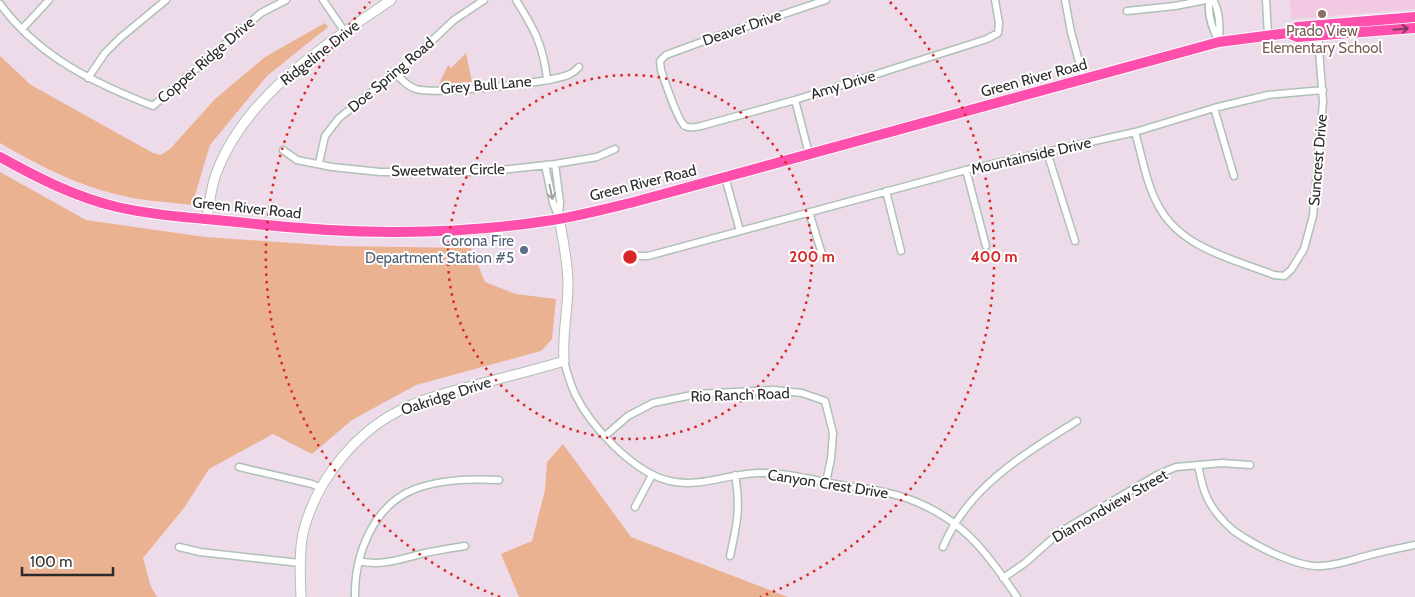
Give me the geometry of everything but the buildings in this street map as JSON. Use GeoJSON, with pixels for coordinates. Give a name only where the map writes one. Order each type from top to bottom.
{"type":"FeatureCollection","features":[{"type":"Feature","properties":{"kind":"main road","name":"Green River Road"},"geometry":{"type":"LineString","coordinates":[[0,157],[48,183],[96,201],[133,210],[316,230],[392,232],[467,230],[559,218],[634,202],[1219,42],[1288,33],[1297,27],[1415,17]]}},
{"type":"Feature","properties":{"kind":"main road"},"geometry":{"type":"LineString","coordinates":[[1318,36],[1333,24]]}},
{"type":"Feature","properties":{"kind":"main road","name":"Green River Road"},"geometry":{"type":"LineString","coordinates":[[1288,33],[1297,37],[1415,28]]}},
{"type":"Feature","properties":{"kind":"street"},"geometry":{"type":"LineString","coordinates":[[22,29],[49,0]]}},
{"type":"Feature","properties":{"kind":"street"},"geometry":{"type":"LineString","coordinates":[[0,4],[22,29],[56,60],[88,78],[105,53],[166,0]]}},
{"type":"Feature","properties":{"kind":"street","name":"Copper Ridge Drive"},"geometry":{"type":"LineString","coordinates":[[88,78],[153,106],[261,13],[286,0]]}},
{"type":"Feature","properties":{"kind":"street"},"geometry":{"type":"LineString","coordinates":[[323,0],[345,32]]}},
{"type":"Feature","properties":{"kind":"street","name":"Ridgeline Drive"},"geometry":{"type":"LineString","coordinates":[[207,218],[215,175],[228,148],[262,102],[299,66],[391,0]]}},
{"type":"Feature","properties":{"kind":"street","name":"Doe Spring Road"},"geometry":{"type":"LineString","coordinates":[[319,164],[326,136],[338,118],[407,64],[475,2],[484,0]]}},
{"type":"Feature","properties":{"kind":"street"},"geometry":{"type":"LineString","coordinates":[[516,0],[534,29],[544,58],[547,79]]}},
{"type":"Feature","properties":{"kind":"street","name":"Deaver Drive"},"geometry":{"type":"LineString","coordinates":[[686,127],[679,120],[661,70],[660,61],[666,55],[715,36],[826,0]]}},
{"type":"Feature","properties":{"kind":"street","name":"Amy Drive"},"geometry":{"type":"LineString","coordinates":[[686,127],[701,126],[794,100],[987,39],[998,34],[999,23],[995,0]]}},
{"type":"Feature","properties":{"kind":"street"},"geometry":{"type":"LineString","coordinates":[[1065,0],[1071,32],[1084,80]]}},
{"type":"Feature","properties":{"kind":"street"},"geometry":{"type":"LineString","coordinates":[[1127,12],[1165,4],[1206,0]]}},
{"type":"Feature","properties":{"kind":"street"},"geometry":{"type":"LineString","coordinates":[[1212,0],[1216,5],[1220,27],[1219,42]]}},
{"type":"Feature","properties":{"kind":"street"},"geometry":{"type":"LineString","coordinates":[[1266,0],[1268,35]]}},
{"type":"Feature","properties":{"kind":"street","name":"Suncrest Drive"},"geometry":{"type":"LineString","coordinates":[[1135,132],[1153,195],[1169,222],[1187,238],[1201,247],[1274,275],[1284,276],[1291,270],[1304,249],[1313,216],[1323,115],[1323,90],[1318,36]]}},
{"type":"Feature","properties":{"kind":"street","name":"Grey Bull Lane"},"geometry":{"type":"LineString","coordinates":[[395,73],[406,84],[418,90],[505,86],[569,75],[579,68]]}},
{"type":"Feature","properties":{"kind":"street","name":"Mountainside Drive"},"geometry":{"type":"LineString","coordinates":[[626,256],[648,256],[966,170],[1135,132],[1214,108],[1268,95],[1323,90]]}},
{"type":"Feature","properties":{"kind":"street"},"geometry":{"type":"LineString","coordinates":[[794,100],[809,154]]}},
{"type":"Feature","properties":{"kind":"street"},"geometry":{"type":"LineString","coordinates":[[1214,108],[1234,176]]}},
{"type":"Feature","properties":{"kind":"street","name":"Sweetwater Circle"},"geometry":{"type":"LineString","coordinates":[[283,150],[296,160],[380,172],[483,172],[597,157],[615,149]]}},
{"type":"Feature","properties":{"kind":"street"},"geometry":{"type":"LineString","coordinates":[[1047,152],[1075,241]]}},
{"type":"Feature","properties":{"kind":"street","name":"Canyon Crest Drive"},"geometry":{"type":"LineString","coordinates":[[555,164],[560,202],[559,218]]}},
{"type":"Feature","properties":{"kind":"street","name":"Canyon Crest Drive"},"geometry":{"type":"LineString","coordinates":[[545,165],[553,203],[559,218],[566,258],[568,286],[564,323],[564,362],[568,378],[575,394],[592,422],[628,459],[652,475],[670,481],[687,483],[735,475],[776,473],[905,498],[940,514],[977,543],[1017,597]]}},
{"type":"Feature","properties":{"kind":"street"},"geometry":{"type":"LineString","coordinates":[[966,170],[986,246]]}},
{"type":"Feature","properties":{"kind":"street"},"geometry":{"type":"LineString","coordinates":[[725,177],[740,231]]}},
{"type":"Feature","properties":{"kind":"street"},"geometry":{"type":"LineString","coordinates":[[886,191],[901,251]]}},
{"type":"Feature","properties":{"kind":"street"},"geometry":{"type":"LineString","coordinates":[[809,212],[822,254]]}},
{"type":"Feature","properties":{"kind":"street","name":"Oakridge Drive"},"geometry":{"type":"LineString","coordinates":[[301,597],[300,563],[304,533],[321,488],[344,454],[365,434],[384,420],[407,407],[447,393],[564,362]]}},
{"type":"Feature","properties":{"kind":"street","name":"Rio Ranch Road"},"geometry":{"type":"LineString","coordinates":[[605,436],[628,416],[653,403],[697,394],[774,390],[802,393],[825,401],[833,433],[831,459],[826,482]]}},
{"type":"Feature","properties":{"kind":"street"},"geometry":{"type":"LineString","coordinates":[[944,547],[963,511],[986,485],[1014,461],[1077,421]]}},
{"type":"Feature","properties":{"kind":"street","name":"Diamondview Street"},"geometry":{"type":"LineString","coordinates":[[1004,578],[1025,563],[1060,532],[1157,475],[1176,467],[1222,463],[1250,465]]}},
{"type":"Feature","properties":{"kind":"street"},"geometry":{"type":"LineString","coordinates":[[1198,465],[1206,495],[1222,520],[1247,539],[1284,558],[1301,564],[1319,567],[1339,564],[1415,545]]}},
{"type":"Feature","properties":{"kind":"street"},"geometry":{"type":"LineString","coordinates":[[239,467],[312,484],[321,488]]}},
{"type":"Feature","properties":{"kind":"street"},"geometry":{"type":"LineString","coordinates":[[635,507],[652,475]]}},
{"type":"Feature","properties":{"kind":"street"},"geometry":{"type":"LineString","coordinates":[[730,556],[738,518],[739,497],[735,475]]}},
{"type":"Feature","properties":{"kind":"street"},"geometry":{"type":"LineString","coordinates":[[355,597],[355,580],[365,541],[377,519],[393,503],[413,489],[436,483],[468,479],[498,480]]}},
{"type":"Feature","properties":{"kind":"street"},"geometry":{"type":"LineString","coordinates":[[359,561],[370,564],[388,563],[427,552],[465,546]]}},
{"type":"Feature","properties":{"kind":"street"},"geometry":{"type":"LineString","coordinates":[[179,547],[200,552],[300,563]]}},
{"type":"Feature","properties":{"kind":"shaded area","name":"Prado View Elementary School"},"geometry":{"type":"Polygon","coordinates":[[[1290,0],[1415,0],[1415,9],[1291,19],[1290,0]]]}},
{"type":"Feature","properties":{"kind":"shaded area"},"geometry":{"type":"Polygon","coordinates":[[[325,23],[328,27],[267,76],[210,145],[192,205],[137,199],[103,191],[58,174],[0,143],[0,56],[31,85],[153,153],[161,155],[170,149],[215,99],[265,57],[325,23]]]}},
{"type":"Feature","properties":{"kind":"shaded area"},"geometry":{"type":"Polygon","coordinates":[[[466,53],[472,82],[439,84],[448,65],[451,68],[466,53]]]}},
{"type":"Feature","properties":{"kind":"shaded area"},"geometry":{"type":"Polygon","coordinates":[[[0,172],[86,220],[205,237],[337,246],[471,248],[485,282],[516,294],[556,299],[552,339],[541,351],[416,385],[352,420],[312,454],[273,434],[209,469],[184,508],[143,558],[151,587],[157,597],[0,597],[0,172]]]}},
{"type":"Feature","properties":{"kind":"shaded area"},"geometry":{"type":"Polygon","coordinates":[[[563,444],[631,537],[788,597],[519,597],[501,554],[532,541],[545,490],[547,462],[563,444]]]}},
{"type":"Feature","properties":{"kind":"place","name":"Prado View Elementary School"},"geometry":{"type":"Point","coordinates":[1322,14]}},
{"type":"Feature","properties":{"kind":"place","name":"Corona Fire Department Station #5"},"geometry":{"type":"Point","coordinates":[524,250]}}]}
